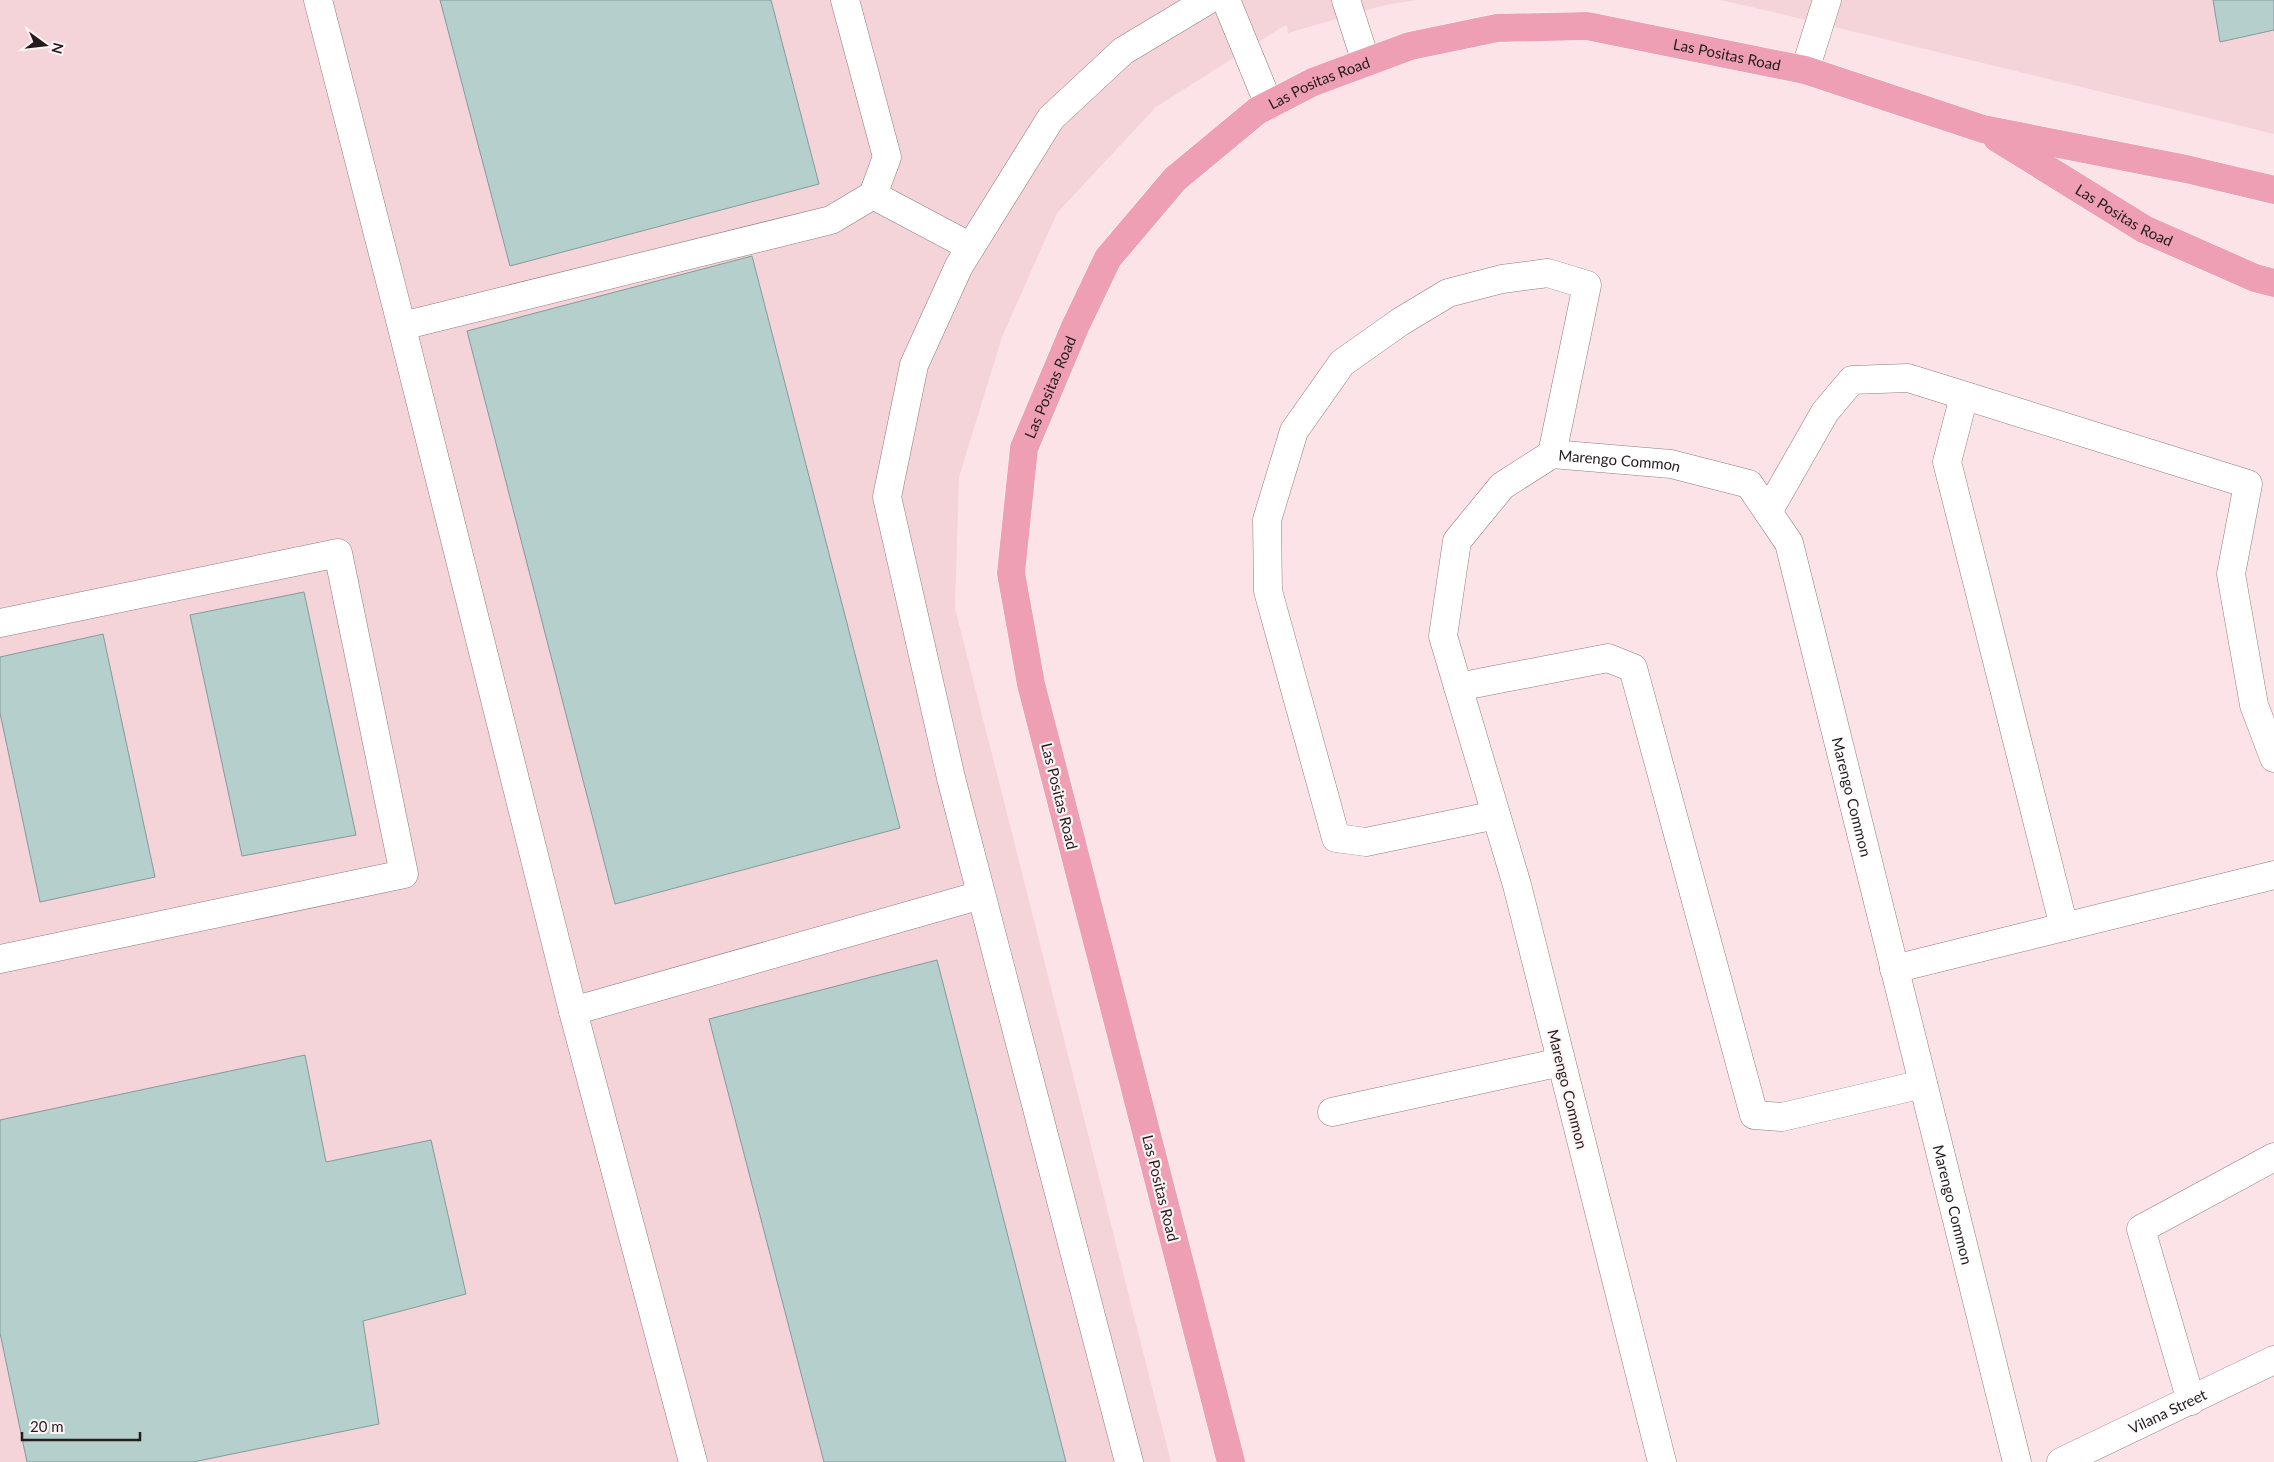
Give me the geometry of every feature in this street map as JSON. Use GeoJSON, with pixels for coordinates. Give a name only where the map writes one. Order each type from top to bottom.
{"type":"FeatureCollection","features":[{"type":"Feature","properties":{"kind":"main road","name":"Las Positas Road"},"geometry":{"type":"LineString","coordinates":[[1230,1462],[1031,684],[1011,573],[1024,448],[1075,327],[1108,258],[1175,180],[1257,111],[1313,82],[1410,46],[1498,28],[1587,26],[1805,70],[1983,130],[2186,169],[2274,190]]}},
{"type":"Feature","properties":{"kind":"main road","name":"Las Positas Road"},"geometry":{"type":"LineString","coordinates":[[1983,130],[2144,229],[2255,278],[2274,283]]}},
{"type":"Feature","properties":{"kind":"street"},"geometry":{"type":"LineString","coordinates":[[318,0],[402,326],[573,1011],[693,1462]]}},
{"type":"Feature","properties":{"kind":"street"},"geometry":{"type":"LineString","coordinates":[[402,326],[831,220],[873,195],[887,158],[845,0]]}},
{"type":"Feature","properties":{"kind":"street"},"geometry":{"type":"LineString","coordinates":[[1129,1462],[951,778],[887,497],[914,365],[959,266],[1051,118],[1123,51],[1208,0]]}},
{"type":"Feature","properties":{"kind":"street"},"geometry":{"type":"LineString","coordinates":[[1226,0],[1269,105]]}},
{"type":"Feature","properties":{"kind":"street"},"geometry":{"type":"LineString","coordinates":[[1346,0],[1366,62]]}},
{"type":"Feature","properties":{"kind":"street"},"geometry":{"type":"LineString","coordinates":[[1805,70],[1827,0]]}},
{"type":"Feature","properties":{"kind":"street"},"geometry":{"type":"LineString","coordinates":[[873,195],[971,247]]}},
{"type":"Feature","properties":{"kind":"street"},"geometry":{"type":"LineString","coordinates":[[1496,815],[1366,842],[1336,838],[1268,591],[1267,520],[1294,431],[1342,363],[1400,322],[1448,293],[1502,279],[1548,273],[1586,284],[1552,454]]}},
{"type":"Feature","properties":{"kind":"street"},"geometry":{"type":"LineString","coordinates":[[1768,512],[1825,412],[1852,380],[1908,378],[2248,484],[2231,574],[2254,705],[2274,758]]}},
{"type":"Feature","properties":{"kind":"street"},"geometry":{"type":"LineString","coordinates":[[1964,396],[1947,462],[2064,927]]}},
{"type":"Feature","properties":{"kind":"street","name":"Marengo Common"},"geometry":{"type":"LineString","coordinates":[[1662,1462],[1517,885],[1442,636],[1457,540],[1502,486],[1552,454],[1671,464],[1749,484],[1790,544],[2017,1462]]}},
{"type":"Feature","properties":{"kind":"street"},"geometry":{"type":"LineString","coordinates":[[0,624],[338,553],[404,874],[0,959]]}},
{"type":"Feature","properties":{"kind":"street"},"geometry":{"type":"LineString","coordinates":[[1458,687],[1608,658],[1633,668],[1754,1115],[1782,1117],[1923,1084]]}},
{"type":"Feature","properties":{"kind":"street"},"geometry":{"type":"LineString","coordinates":[[1894,969],[2274,875]]}},
{"type":"Feature","properties":{"kind":"street"},"geometry":{"type":"LineString","coordinates":[[573,1011],[981,895]]}},
{"type":"Feature","properties":{"kind":"street"},"geometry":{"type":"LineString","coordinates":[[1332,1112],[1561,1062]]}},
{"type":"Feature","properties":{"kind":"street"},"geometry":{"type":"LineString","coordinates":[[2191,1401],[2141,1229],[2274,1157]]}},
{"type":"Feature","properties":{"kind":"street","name":"Vilana Street"},"geometry":{"type":"LineString","coordinates":[[2060,1462],[2274,1360]]}},
{"type":"Feature","properties":{"kind":"shaded area"},"geometry":{"type":"Polygon","coordinates":[[[0,0],[1417,0],[1385,5],[1288,33],[1287,26],[1284,26],[1156,107],[1057,213],[1002,337],[959,477],[955,608],[1171,1462],[0,1462],[0,0]]]}},
{"type":"Feature","properties":{"kind":"shaded area"},"geometry":{"type":"Polygon","coordinates":[[[1720,0],[2274,0],[2274,134],[1773,12],[1720,0]]]}},
{"type":"Feature","properties":{"kind":"building"},"geometry":{"type":"Polygon","coordinates":[[[440,0],[771,0],[819,184],[510,266],[440,0]]]}},
{"type":"Feature","properties":{"kind":"building"},"geometry":{"type":"Polygon","coordinates":[[[2213,0],[2274,0],[2274,30],[2220,42],[2213,0]]]}},
{"type":"Feature","properties":{"kind":"building"},"geometry":{"type":"Polygon","coordinates":[[[752,256],[900,828],[615,904],[467,331],[752,256]]]}},
{"type":"Feature","properties":{"kind":"building"},"geometry":{"type":"Polygon","coordinates":[[[304,592],[356,835],[242,856],[190,615],[304,592]]]}},
{"type":"Feature","properties":{"kind":"building"},"geometry":{"type":"Polygon","coordinates":[[[103,634],[155,877],[40,902],[0,713],[0,657],[103,634]]]}},
{"type":"Feature","properties":{"kind":"building"},"geometry":{"type":"Polygon","coordinates":[[[937,960],[1066,1462],[824,1462],[709,1019],[937,960]]]}},
{"type":"Feature","properties":{"kind":"building"},"geometry":{"type":"Polygon","coordinates":[[[305,1055],[326,1162],[431,1140],[466,1294],[363,1321],[379,1424],[193,1462],[27,1462],[0,1333],[0,1120],[305,1055]]]}}]}
